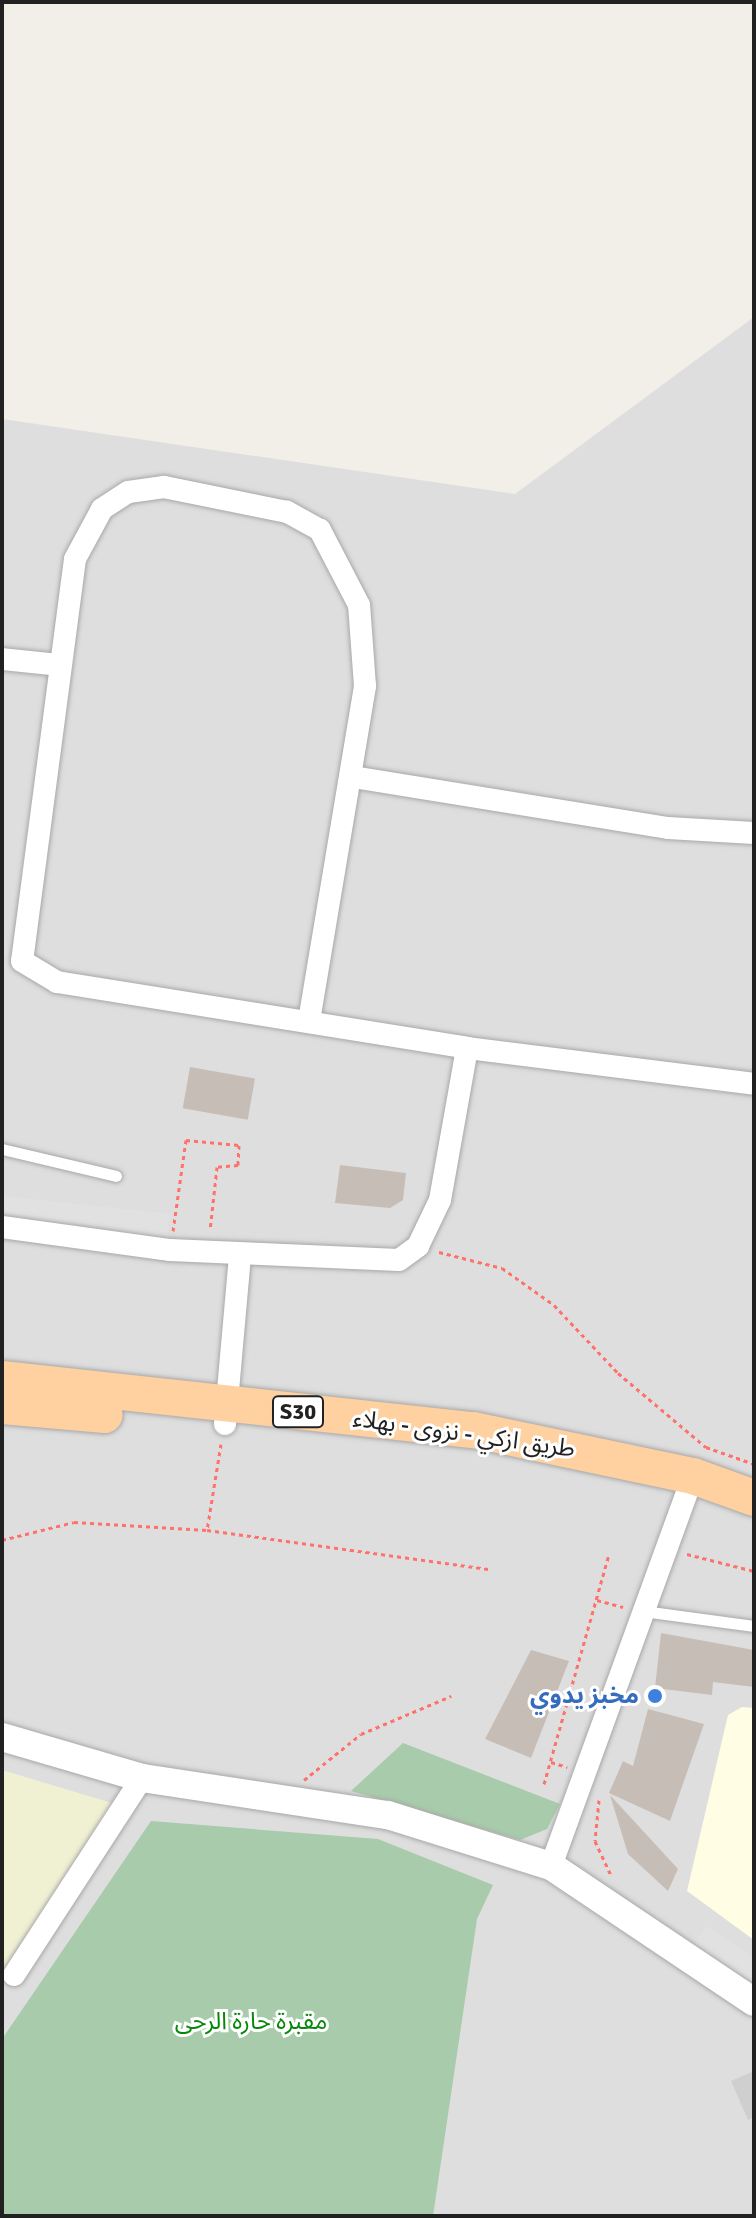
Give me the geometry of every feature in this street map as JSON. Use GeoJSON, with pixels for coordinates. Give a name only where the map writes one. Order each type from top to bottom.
{"type":"FeatureCollection","features":[{"type":"Feature","properties":{"kind":"main road","name":"طريق ازكي - نزوى - بهلاء"},"geometry":{"type":"LineString","coordinates":[[2,1379],[225,1415],[593,1452],[693,1476],[754,1498]]}},
{"type":"Feature","properties":{"kind":"main road","name":"طريق ازكي - نزوى - بهلاء"},"geometry":{"type":"LineString","coordinates":[[2,1406],[225,1415]]}},
{"type":"Feature","properties":{"kind":"street"},"geometry":{"type":"LineString","coordinates":[[309,1021],[353,777],[365,686],[359,605],[320,530],[287,512],[164,487],[128,492],[102,509],[79,549],[60,665],[22,961],[57,982],[467,1048],[754,1084]]}},
{"type":"Feature","properties":{"kind":"street"},"geometry":{"type":"LineString","coordinates":[[2,659],[60,665]]}},
{"type":"Feature","properties":{"kind":"street"},"geometry":{"type":"LineString","coordinates":[[353,777],[668,828],[754,833]]}},
{"type":"Feature","properties":{"kind":"street"},"geometry":{"type":"LineString","coordinates":[[2,1227],[170,1250],[374,1264],[418,1246],[440,1200],[467,1048]]}},
{"type":"Feature","properties":{"kind":"street"},"geometry":{"type":"LineString","coordinates":[[225,1415],[240,1255]]}},
{"type":"Feature","properties":{"kind":"street"},"geometry":{"type":"LineString","coordinates":[[551,1866],[638,1611],[693,1476]]}},
{"type":"Feature","properties":{"kind":"street"},"geometry":{"type":"LineString","coordinates":[[2,1737],[142,1778],[388,1815],[551,1866],[754,2002]]}},
{"type":"Feature","properties":{"kind":"street"},"geometry":{"type":"LineString","coordinates":[[14,1975],[142,1778]]}},
{"type":"Feature","properties":{"kind":"lane"},"geometry":{"type":"LineString","coordinates":[[2,1149],[116,1176]]}},
{"type":"Feature","properties":{"kind":"lane"},"geometry":{"type":"LineString","coordinates":[[638,1611],[754,1626]]}},
{"type":"Feature","properties":{"kind":"path"},"geometry":{"type":"LineString","coordinates":[[170,1250],[186,1140],[239,1145],[238,1165],[217,1167],[208,1252]]}},
{"type":"Feature","properties":{"kind":"path"},"geometry":{"type":"LineString","coordinates":[[418,1246],[502,1268],[554,1305],[618,1373],[706,1447],[754,1464]]}},
{"type":"Feature","properties":{"kind":"path"},"geometry":{"type":"LineString","coordinates":[[207,1530],[225,1415]]}},
{"type":"Feature","properties":{"kind":"path"},"geometry":{"type":"LineString","coordinates":[[2,1540],[74,1522],[207,1530],[488,1569]]}},
{"type":"Feature","properties":{"kind":"path"},"geometry":{"type":"LineString","coordinates":[[544,1784],[609,1554]]}},
{"type":"Feature","properties":{"kind":"path"},"geometry":{"type":"LineString","coordinates":[[690,1555],[754,1571]]}},
{"type":"Feature","properties":{"kind":"path"},"geometry":{"type":"LineString","coordinates":[[597,1600],[638,1611]]}},
{"type":"Feature","properties":{"kind":"path"},"geometry":{"type":"LineString","coordinates":[[287,1799],[361,1734],[451,1696]]}},
{"type":"Feature","properties":{"kind":"path"},"geometry":{"type":"LineString","coordinates":[[600,1785],[595,1841],[619,1889]]}},
{"type":"Feature","properties":{"kind":"shaded area"},"geometry":{"type":"Polygon","coordinates":[[[754,317],[754,2216],[2,2216],[2,419],[515,494],[754,317]]]}},
{"type":"Feature","properties":{"kind":"shaded area"},"geometry":{"type":"Polygon","coordinates":[[[2,1196],[170,1214],[167,1239],[2,1221],[2,1196]]]}},
{"type":"Feature","properties":{"kind":"shaded area"},"geometry":{"type":"Polygon","coordinates":[[[742,1707],[754,1708],[754,1940],[687,1891],[728,1715],[742,1707]]]}},
{"type":"Feature","properties":{"kind":"shaded area"},"geometry":{"type":"Polygon","coordinates":[[[707,1926],[754,1958],[754,1990],[692,1947],[707,1926]]]}},
{"type":"Feature","properties":{"kind":"shaded area"},"geometry":{"type":"Polygon","coordinates":[[[754,2071],[754,2117],[748,2120],[731,2081],[754,2071]]]}},
{"type":"Feature","properties":{"kind":"green space"},"geometry":{"type":"Polygon","coordinates":[[[403,1743],[560,1804],[547,1829],[520,1840],[351,1791],[403,1743]]]}},
{"type":"Feature","properties":{"kind":"green space"},"geometry":{"type":"Polygon","coordinates":[[[2,1770],[115,1804],[2,1979],[2,1770]]]}},
{"type":"Feature","properties":{"kind":"green space","name":"مقبرة حارة الرحى"},"geometry":{"type":"Polygon","coordinates":[[[151,1821],[378,1839],[493,1885],[477,1919],[433,2216],[2,2216],[2,2039],[151,1821]]]}},
{"type":"Feature","properties":{"kind":"building"},"geometry":{"type":"Polygon","coordinates":[[[190,1067],[255,1078],[248,1120],[183,1108],[190,1067]]]}},
{"type":"Feature","properties":{"kind":"building"},"geometry":{"type":"Polygon","coordinates":[[[340,1165],[406,1173],[403,1200],[390,1208],[335,1203],[340,1165]]]}},
{"type":"Feature","properties":{"kind":"building"},"geometry":{"type":"Polygon","coordinates":[[[661,1633],[754,1650],[754,1687],[713,1682],[712,1695],[655,1688],[661,1633]]]}},
{"type":"Feature","properties":{"kind":"building"},"geometry":{"type":"Polygon","coordinates":[[[531,1650],[569,1661],[531,1758],[485,1739],[531,1650]]]}},
{"type":"Feature","properties":{"kind":"building"},"geometry":{"type":"Polygon","coordinates":[[[648,1709],[704,1724],[670,1821],[609,1793],[623,1761],[633,1766],[648,1709]]]}},
{"type":"Feature","properties":{"kind":"building"},"geometry":{"type":"Polygon","coordinates":[[[610,1795],[678,1869],[668,1891],[628,1854],[610,1795]]]}},
{"type":"Feature","properties":{"kind":"place","name":"مخبز يدوي"},"geometry":{"type":"Point","coordinates":[655,1696]}}]}
